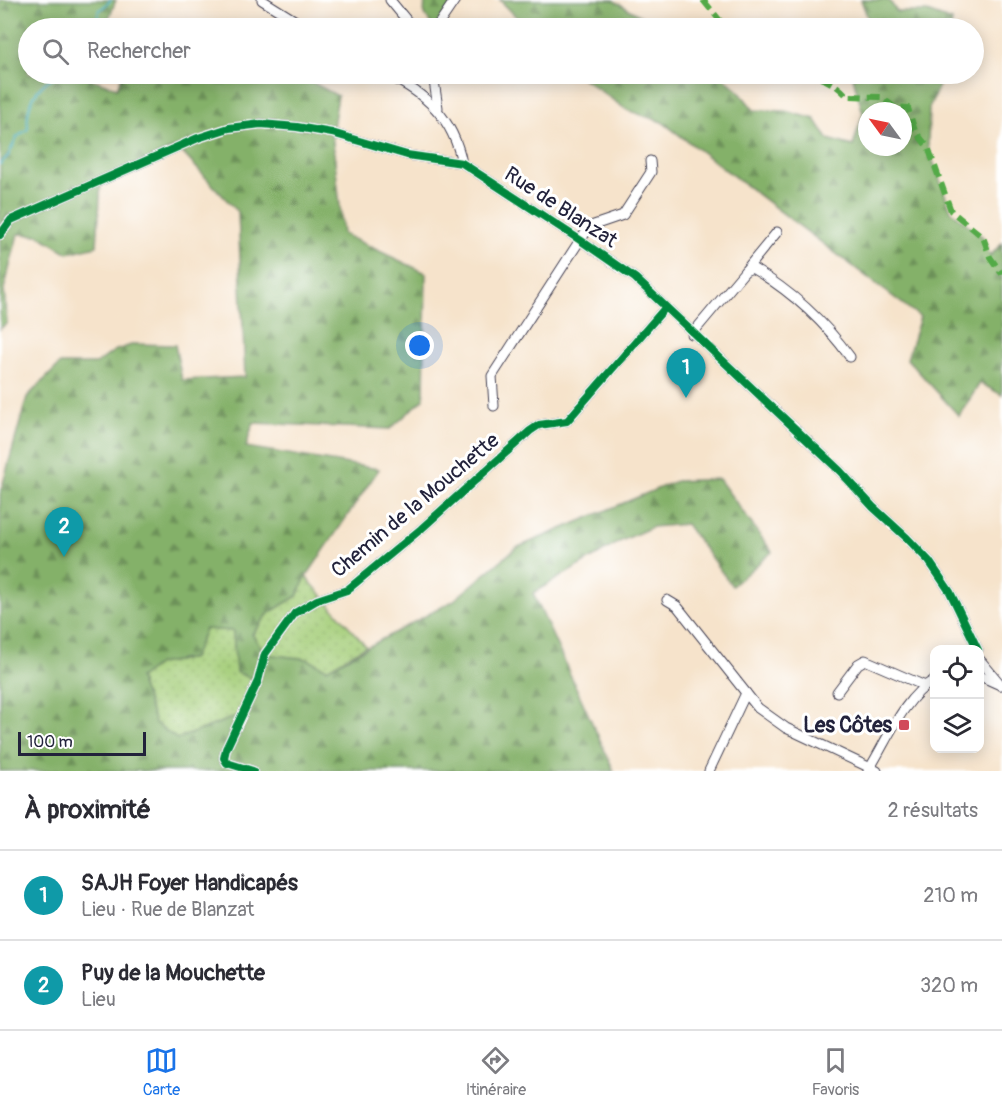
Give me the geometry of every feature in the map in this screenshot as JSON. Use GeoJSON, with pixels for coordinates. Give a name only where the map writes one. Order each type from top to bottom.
{"type":"FeatureCollection","features":[{"type":"Feature","properties":{"kind":"street"},"geometry":{"type":"LineString","coordinates":[[262,0],[291,18]]}},
{"type":"Feature","properties":{"kind":"street"},"geometry":{"type":"LineString","coordinates":[[390,0],[405,18]]}},
{"type":"Feature","properties":{"kind":"street"},"geometry":{"type":"LineString","coordinates":[[443,18],[455,0]]}},
{"type":"Feature","properties":{"kind":"street"},"geometry":{"type":"LineString","coordinates":[[403,84],[422,95],[440,110]]}},
{"type":"Feature","properties":{"kind":"street"},"geometry":{"type":"LineString","coordinates":[[435,84],[440,110],[458,146],[462,164]]}},
{"type":"Feature","properties":{"kind":"street","name":"Rue de Blanzat"},"geometry":{"type":"LineString","coordinates":[[0,235],[11,220],[198,138],[229,128],[261,124],[297,127],[332,133],[407,155],[462,164],[635,278],[840,471],[929,561],[950,592],[972,645]]}},
{"type":"Feature","properties":{"kind":"street"},"geometry":{"type":"LineString","coordinates":[[494,406],[492,376],[591,226],[623,215],[651,172],[650,161]]}},
{"type":"Feature","properties":{"kind":"street"},"geometry":{"type":"LineString","coordinates":[[692,334],[777,232]]}},
{"type":"Feature","properties":{"kind":"street"},"geometry":{"type":"LineString","coordinates":[[745,271],[752,268],[797,300],[832,332],[850,357]]}},
{"type":"Feature","properties":{"kind":"street","name":"Chemin de la Mouchette"},"geometry":{"type":"LineString","coordinates":[[253,771],[227,763],[224,758],[226,749],[258,681],[265,654],[295,613],[316,600],[347,590],[421,529],[530,431],[539,425],[567,421],[665,308]]}},
{"type":"Feature","properties":{"kind":"street"},"geometry":{"type":"LineString","coordinates":[[668,600],[676,606],[758,708],[786,728],[871,770],[910,703],[930,683]]}},
{"type":"Feature","properties":{"kind":"street"},"geometry":{"type":"LineString","coordinates":[[837,692],[858,664],[865,660],[925,686]]}},
{"type":"Feature","properties":{"kind":"street","name":"Rue de Blanzat"},"geometry":{"type":"LineString","coordinates":[[984,662],[1002,686]]}},
{"type":"Feature","properties":{"kind":"street","name":"Rue de Blanzat"},"geometry":{"type":"LineString","coordinates":[[984,678],[1002,686]]}},
{"type":"Feature","properties":{"kind":"street"},"geometry":{"type":"LineString","coordinates":[[709,771],[746,693]]}},
{"type":"Feature","properties":{"kind":"green space"},"geometry":{"type":"Polygon","coordinates":[[[0,0],[116,0],[109,18],[18,18],[18,84],[105,84],[117,88],[119,84],[315,84],[338,96],[332,133],[343,234],[426,273],[424,399],[390,429],[253,423],[246,447],[379,469],[306,577],[297,596],[269,613],[252,634],[265,654],[307,659],[327,669],[453,601],[516,548],[676,481],[719,479],[772,552],[732,586],[686,524],[652,527],[621,541],[533,593],[614,771],[0,771],[0,494],[27,397],[60,364],[96,364],[114,351],[134,344],[175,345],[182,380],[245,377],[238,212],[177,147],[101,181],[97,246],[68,253],[38,235],[18,234],[4,289],[7,323],[0,329],[0,0]],[[205,629],[193,658],[158,664],[139,678],[155,723],[177,739],[243,714],[258,681],[236,672],[233,631],[205,629]]]}},
{"type":"Feature","properties":{"kind":"green space"},"geometry":{"type":"Polygon","coordinates":[[[425,0],[455,0],[442,18],[427,18],[424,14],[425,0]]]}},
{"type":"Feature","properties":{"kind":"green space"},"geometry":{"type":"Polygon","coordinates":[[[500,0],[613,0],[644,18],[517,18],[500,0]]]}},
{"type":"Feature","properties":{"kind":"green space"},"geometry":{"type":"Polygon","coordinates":[[[861,0],[889,0],[897,12],[927,12],[944,18],[868,18],[861,0]]]}},
{"type":"Feature","properties":{"kind":"green space"},"geometry":{"type":"Polygon","coordinates":[[[591,84],[731,84],[754,110],[785,111],[815,119],[828,139],[853,146],[858,130],[858,156],[912,156],[912,102],[860,102],[855,84],[940,84],[929,108],[928,147],[951,211],[983,237],[990,256],[1002,243],[1002,395],[980,383],[959,416],[907,359],[920,317],[662,122],[627,110],[591,84]]]}},
{"type":"Feature","properties":{"kind":"green space"},"geometry":{"type":"Polygon","coordinates":[[[306,577],[366,646],[327,669],[307,659],[265,654],[252,635],[269,613],[297,596],[306,577]]]}},
{"type":"Feature","properties":{"kind":"green space"},"geometry":{"type":"Polygon","coordinates":[[[205,629],[233,631],[236,672],[258,681],[243,714],[177,739],[155,723],[139,678],[158,664],[193,658],[205,629]]]}},
{"type":"Feature","properties":{"kind":"waterway"},"geometry":{"type":"LineString","coordinates":[[97,18],[99,11],[111,0]]}},
{"type":"Feature","properties":{"kind":"waterway"},"geometry":{"type":"LineString","coordinates":[[0,164],[8,156],[17,137],[28,129],[28,111],[34,96],[44,84]]}},
{"type":"Feature","properties":{"kind":"marked path"},"geometry":{"type":"LineString","coordinates":[[703,0],[718,18]]}},
{"type":"Feature","properties":{"kind":"marked path"},"geometry":{"type":"LineString","coordinates":[[832,84],[847,96],[881,97],[894,107],[908,108],[915,131],[928,147],[951,211],[983,237],[990,257],[1002,274]]}},
{"type":"Feature","properties":{"kind":"cycle path"},"geometry":{"type":"LineString","coordinates":[[0,235],[11,220],[198,138],[229,128],[261,124],[297,127],[332,133],[407,155],[462,163],[635,278],[840,471],[873,507],[929,561],[950,592],[976,645]]}},
{"type":"Feature","properties":{"kind":"cycle path"},"geometry":{"type":"LineString","coordinates":[[253,771],[227,763],[224,758],[226,749],[258,681],[265,654],[295,613],[317,600],[347,590],[421,529],[530,431],[539,425],[567,421],[665,308]]}},
{"type":"Feature","properties":{"kind":"place","name":"SAJH Foyer Handicapés"},"geometry":{"type":"Point","coordinates":[686,398]}},
{"type":"Feature","properties":{"kind":"place","name":"Puy de la Mouchette"},"geometry":{"type":"Point","coordinates":[64,557]}},
{"type":"Feature","properties":{"kind":"place","name":"Les Côtes"},"geometry":{"type":"Point","coordinates":[904,725]}}]}
